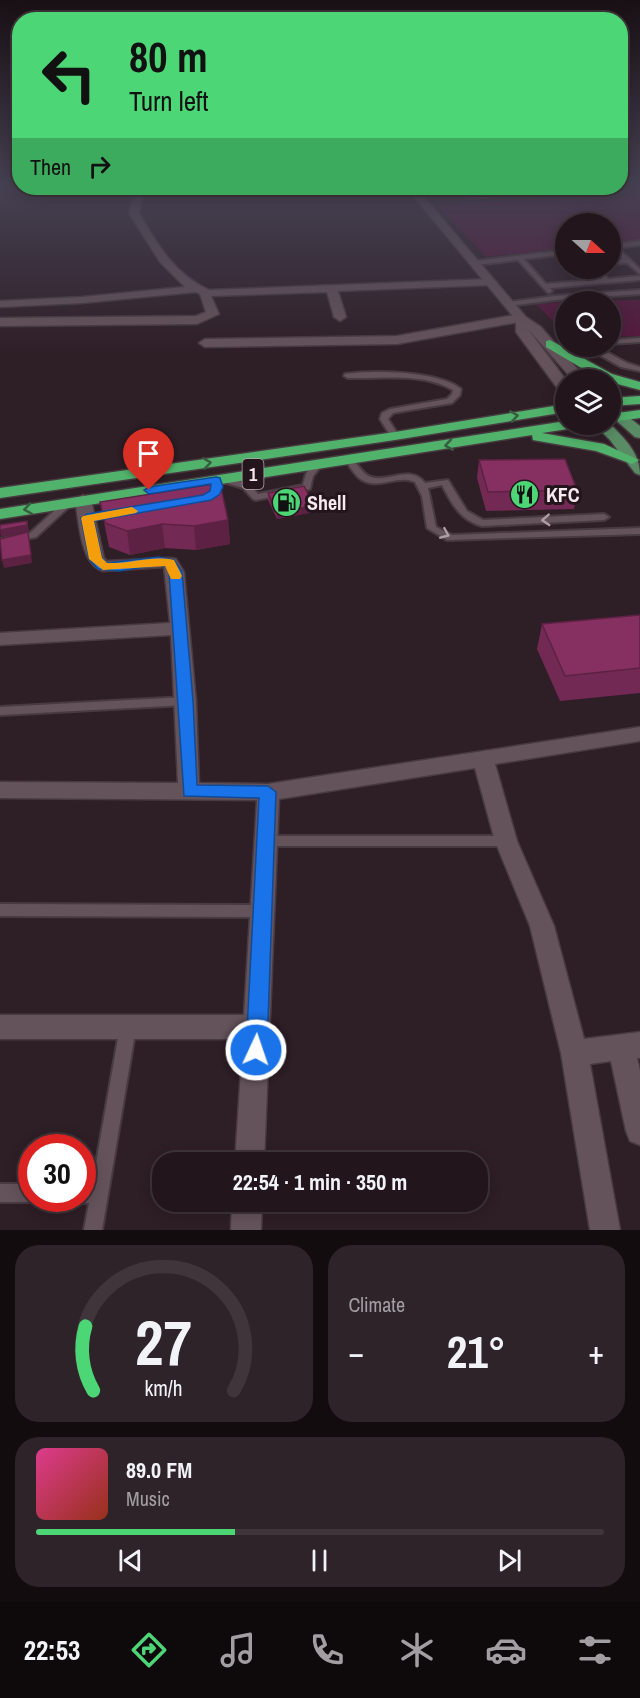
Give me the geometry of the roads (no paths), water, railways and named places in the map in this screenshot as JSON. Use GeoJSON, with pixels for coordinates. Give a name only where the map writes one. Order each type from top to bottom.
{"type":"FeatureCollection","features":[{"type":"Feature","properties":{"kind":"highway"},"geometry":{"type":"LineString","coordinates":[[550,344],[607,377],[640,386]]}},
{"type":"Feature","properties":{"kind":"highway"},"geometry":{"type":"LineString","coordinates":[[621,401],[640,400]]}},
{"type":"Feature","properties":{"kind":"highway","name":"1"},"geometry":{"type":"LineString","coordinates":[[0,493],[394,436],[555,410]]}},
{"type":"Feature","properties":{"kind":"highway"},"geometry":{"type":"LineString","coordinates":[[621,414],[640,414]]}},
{"type":"Feature","properties":{"kind":"highway","name":"1"},"geometry":{"type":"LineString","coordinates":[[0,514],[84,509],[219,480],[555,427]]}},
{"type":"Feature","properties":{"kind":"highway"},"geometry":{"type":"LineString","coordinates":[[507,435],[575,441],[599,447],[636,465]]}},
{"type":"Feature","properties":{"kind":"main road"},"geometry":{"type":"LineString","coordinates":[[621,419],[640,434]]}},
{"type":"Feature","properties":{"kind":"main road"},"geometry":{"type":"LineString","coordinates":[[613,435],[636,465]]}},
{"type":"Feature","properties":{"kind":"street"},"geometry":{"type":"LineString","coordinates":[[0,322],[197,320],[213,314],[202,291],[163,261],[152,241]]}},
{"type":"Feature","properties":{"kind":"street"},"geometry":{"type":"LineString","coordinates":[[458,241],[521,319],[537,330],[572,369]]}},
{"type":"Feature","properties":{"kind":"street"},"geometry":{"type":"LineString","coordinates":[[0,303],[82,300],[202,291],[491,282]]}},
{"type":"Feature","properties":{"kind":"street"},"geometry":{"type":"LineString","coordinates":[[331,287],[340,317]]}},
{"type":"Feature","properties":{"kind":"street"},"geometry":{"type":"LineString","coordinates":[[205,343],[397,340],[521,319]]}},
{"type":"Feature","properties":{"kind":"street"},"geometry":{"type":"LineString","coordinates":[[521,319],[522,332],[555,376]]}},
{"type":"Feature","properties":{"kind":"street"},"geometry":{"type":"LineString","coordinates":[[196,500],[214,493],[219,480]]}},
{"type":"Feature","properties":{"kind":"street"},"geometry":{"type":"LineString","coordinates":[[84,509],[96,559],[103,566],[119,567],[159,561],[170,563],[175,572],[186,701],[189,791]]}},
{"type":"Feature","properties":{"kind":"street"},"geometry":{"type":"LineString","coordinates":[[0,639],[180,628]]}},
{"type":"Feature","properties":{"kind":"street"},"geometry":{"type":"LineString","coordinates":[[0,790],[268,792],[640,734]]}},
{"type":"Feature","properties":{"kind":"street"},"geometry":{"type":"LineString","coordinates":[[483,758],[506,841],[542,926],[574,1053],[605,1230]]}},
{"type":"Feature","properties":{"kind":"street"},"geometry":{"type":"LineString","coordinates":[[251,1152],[268,792]]}},
{"type":"Feature","properties":{"kind":"street"},"geometry":{"type":"LineString","coordinates":[[0,1027],[258,1027]]}},
{"type":"Feature","properties":{"kind":"street"},"geometry":{"type":"LineString","coordinates":[[574,1053],[631,1046],[640,1131]]}},
{"type":"Feature","properties":{"kind":"street"},"geometry":{"type":"LineString","coordinates":[[246,1230],[247,1212]]}},
{"type":"Feature","properties":{"kind":"lane"},"geometry":{"type":"LineString","coordinates":[[621,246],[640,243]]}},
{"type":"Feature","properties":{"kind":"lane"},"geometry":{"type":"LineString","coordinates":[[476,262],[555,253]]}},
{"type":"Feature","properties":{"kind":"lane"},"geometry":{"type":"LineString","coordinates":[[621,255],[640,272]]}},
{"type":"Feature","properties":{"kind":"lane"},"geometry":{"type":"LineString","coordinates":[[519,257],[555,297]]}},
{"type":"Feature","properties":{"kind":"lane"},"geometry":{"type":"LineString","coordinates":[[621,261],[628,261]]}},
{"type":"Feature","properties":{"kind":"lane"},"geometry":{"type":"LineString","coordinates":[[545,286],[640,278]]}},
{"type":"Feature","properties":{"kind":"lane"},"geometry":{"type":"LineString","coordinates":[[585,279],[588,282]]}},
{"type":"Feature","properties":{"kind":"lane"},"geometry":{"type":"LineString","coordinates":[[621,293],[640,292]]}},
{"type":"Feature","properties":{"kind":"lane"},"geometry":{"type":"LineString","coordinates":[[509,304],[555,297]]}},
{"type":"Feature","properties":{"kind":"lane"},"geometry":{"type":"LineString","coordinates":[[621,341],[640,340]]}},
{"type":"Feature","properties":{"kind":"lane"},"geometry":{"type":"LineString","coordinates":[[610,357],[624,365],[640,369]]}},
{"type":"Feature","properties":{"kind":"lane"},"geometry":{"type":"LineString","coordinates":[[348,376],[420,378],[450,384],[457,389],[456,395],[448,401],[390,411],[384,419],[394,436]]}},
{"type":"Feature","properties":{"kind":"lane"},"geometry":{"type":"LineString","coordinates":[[350,461],[365,478],[371,481],[405,477],[416,479],[423,486],[432,528],[450,538],[640,531]]}},
{"type":"Feature","properties":{"kind":"lane"},"geometry":{"type":"LineString","coordinates":[[219,480],[246,486],[256,497],[307,487],[309,476],[318,465]]}},
{"type":"Feature","properties":{"kind":"lane"},"geometry":{"type":"LineString","coordinates":[[423,486],[446,482],[471,521],[482,523],[604,517]]}},
{"type":"Feature","properties":{"kind":"lane"},"geometry":{"type":"LineString","coordinates":[[0,542],[33,535],[84,509]]}},
{"type":"Feature","properties":{"kind":"lane"},"geometry":{"type":"LineString","coordinates":[[0,711],[186,701]]}},
{"type":"Feature","properties":{"kind":"lane"},"geometry":{"type":"LineString","coordinates":[[266,841],[506,841]]}},
{"type":"Feature","properties":{"kind":"lane"},"geometry":{"type":"LineString","coordinates":[[0,910],[263,911]]}},
{"type":"Feature","properties":{"kind":"lane"},"geometry":{"type":"LineString","coordinates":[[96,1171],[128,1027]]}},
{"type":"Feature","properties":{"kind":"lane"},"geometry":{"type":"LineString","coordinates":[[0,1192],[18,1193]]}},
{"type":"Feature","properties":{"kind":"lane"},"geometry":{"type":"LineString","coordinates":[[92,1212],[93,1230]]}},
{"type":"Feature","properties":{"kind":"place","name":"KFC"},"geometry":{"type":"Point","coordinates":[525,494]}},
{"type":"Feature","properties":{"kind":"place","name":"Shell"},"geometry":{"type":"Point","coordinates":[286,502]}}]}
